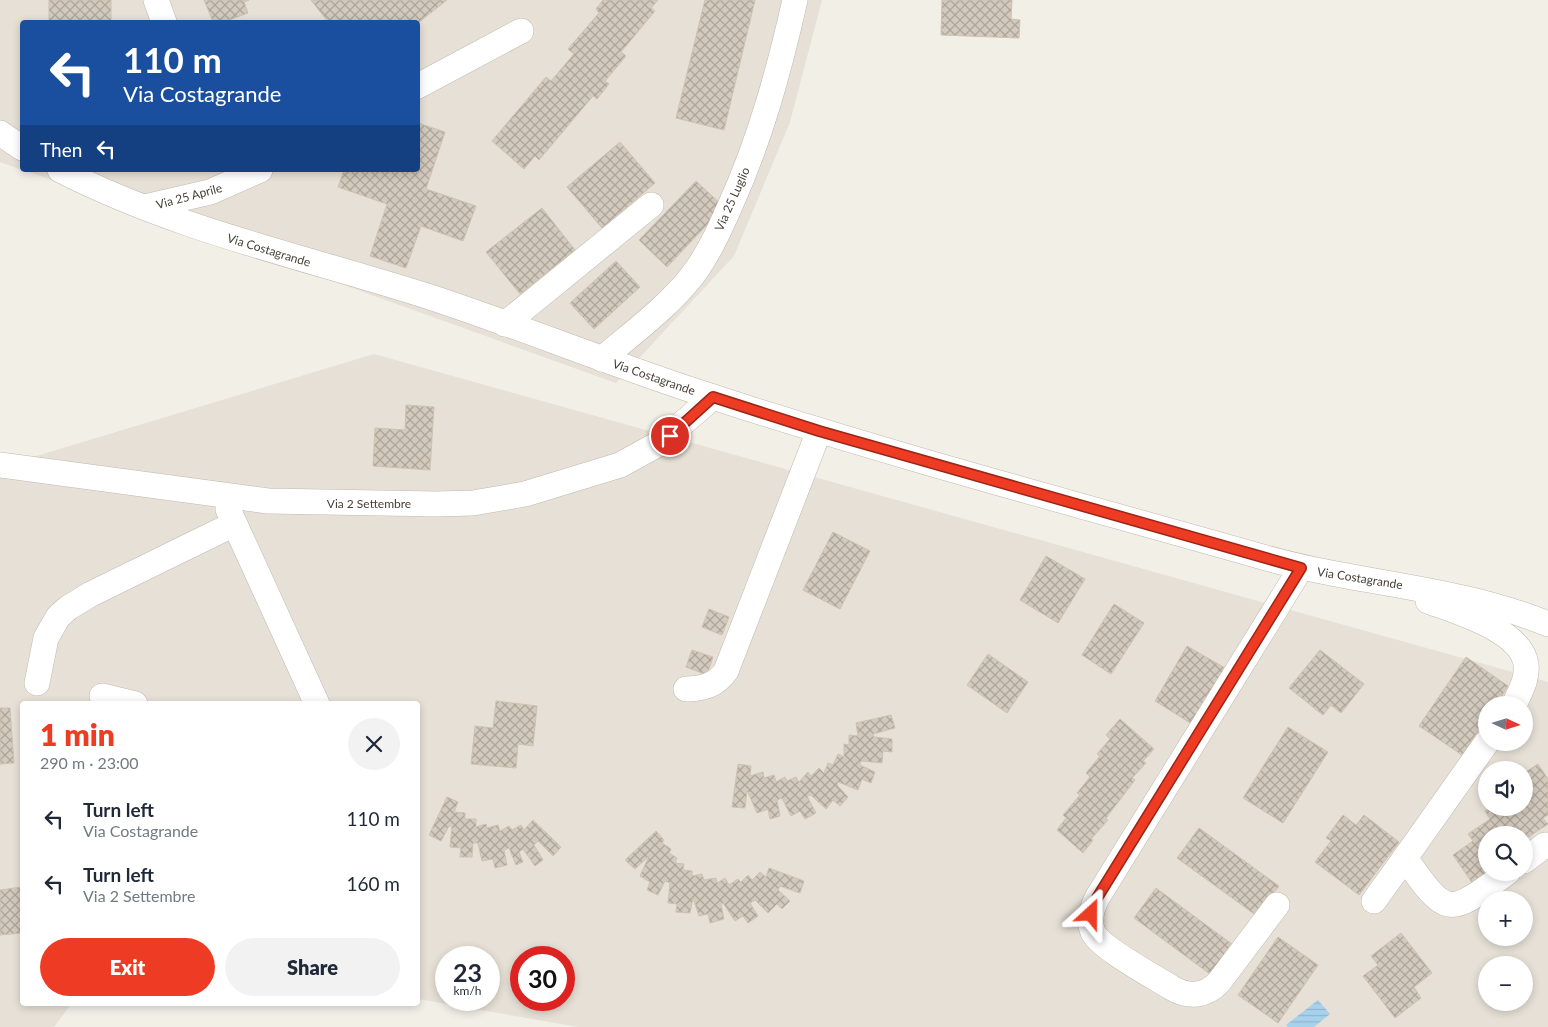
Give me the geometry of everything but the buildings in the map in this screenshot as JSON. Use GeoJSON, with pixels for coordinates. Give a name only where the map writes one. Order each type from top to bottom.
{"type":"FeatureCollection","features":[{"type":"Feature","properties":{"kind":"street"},"geometry":{"type":"LineString","coordinates":[[156,0],[163,20]]}},
{"type":"Feature","properties":{"kind":"street","name":"Via 25 Luglio"},"geometry":{"type":"LineString","coordinates":[[602,359],[683,287],[701,264],[713,242],[742,180],[761,128],[795,0]]}},
{"type":"Feature","properties":{"kind":"street"},"geometry":{"type":"LineString","coordinates":[[420,85],[521,31]]}},
{"type":"Feature","properties":{"kind":"street"},"geometry":{"type":"LineString","coordinates":[[0,133],[20,147]]}},
{"type":"Feature","properties":{"kind":"street","name":"Via Costagrande"},"geometry":{"type":"LineString","coordinates":[[65,172],[201,229],[429,297],[602,359],[819,431],[1301,568],[1460,596],[1548,624]]}},
{"type":"Feature","properties":{"kind":"street","name":"Via 25 Aprile"},"geometry":{"type":"LineString","coordinates":[[145,207],[210,192],[255,172]]}},
{"type":"Feature","properties":{"kind":"street"},"geometry":{"type":"LineString","coordinates":[[505,324],[651,205]]}},
{"type":"Feature","properties":{"kind":"street","name":"Via 2 Settembre"},"geometry":{"type":"LineString","coordinates":[[0,465],[222,496],[289,502],[437,504],[508,498],[571,482],[631,460],[670,436],[713,397]]}},
{"type":"Feature","properties":{"kind":"street"},"geometry":{"type":"LineString","coordinates":[[686,689],[702,688],[717,682],[730,664],[819,431]]}},
{"type":"Feature","properties":{"kind":"street"},"geometry":{"type":"LineString","coordinates":[[222,496],[316,701]]}},
{"type":"Feature","properties":{"kind":"street"},"geometry":{"type":"LineString","coordinates":[[37,683],[46,638],[58,618],[68,608],[91,594],[234,524]]}},
{"type":"Feature","properties":{"kind":"street"},"geometry":{"type":"LineString","coordinates":[[1277,904],[1219,982],[1209,991],[1197,995],[1183,993],[1172,988],[1102,943],[1092,931],[1090,922],[1097,898],[1301,568]]}},
{"type":"Feature","properties":{"kind":"street"},"geometry":{"type":"LineString","coordinates":[[1382,582],[1485,624],[1516,643],[1524,656],[1526,671],[1518,696]]}},
{"type":"Feature","properties":{"kind":"street"},"geometry":{"type":"LineString","coordinates":[[102,696],[123,701]]}},
{"type":"Feature","properties":{"kind":"street"},"geometry":{"type":"LineString","coordinates":[[1374,901],[1481,751]]}},
{"type":"Feature","properties":{"kind":"street"},"geometry":{"type":"LineString","coordinates":[[1533,854],[1545,845]]}},
{"type":"Feature","properties":{"kind":"street"},"geometry":{"type":"LineString","coordinates":[[1405,858],[1430,893],[1443,904],[1458,904],[1469,900],[1495,881]]}},
{"type":"Feature","properties":{"kind":"shaded area"},"geometry":{"type":"Polygon","coordinates":[[[0,0],[822,0],[790,122],[734,256],[616,383],[30,172],[420,172],[420,20],[20,20],[20,169],[0,162],[0,0]]]}},
{"type":"Feature","properties":{"kind":"shaded area"},"geometry":{"type":"Polygon","coordinates":[[[374,354],[1548,682],[1548,1027],[578,1027],[487,1011],[500,1011],[500,946],[435,946],[435,1002],[420,999],[420,701],[20,701],[20,1006],[70,1006],[54,1027],[0,1027],[0,467],[374,354]]]}},
{"type":"Feature","properties":{"kind":"water"},"geometry":{"type":"Polygon","coordinates":[[[1318,1000],[1330,1014],[1314,1027],[1288,1027],[1286,1025],[1318,1000]]]}},
{"type":"Feature","properties":{"kind":"route"},"geometry":{"type":"LineString","coordinates":[[670,436],[713,397],[819,431],[1301,568],[1097,898],[1091,914]]}}]}
